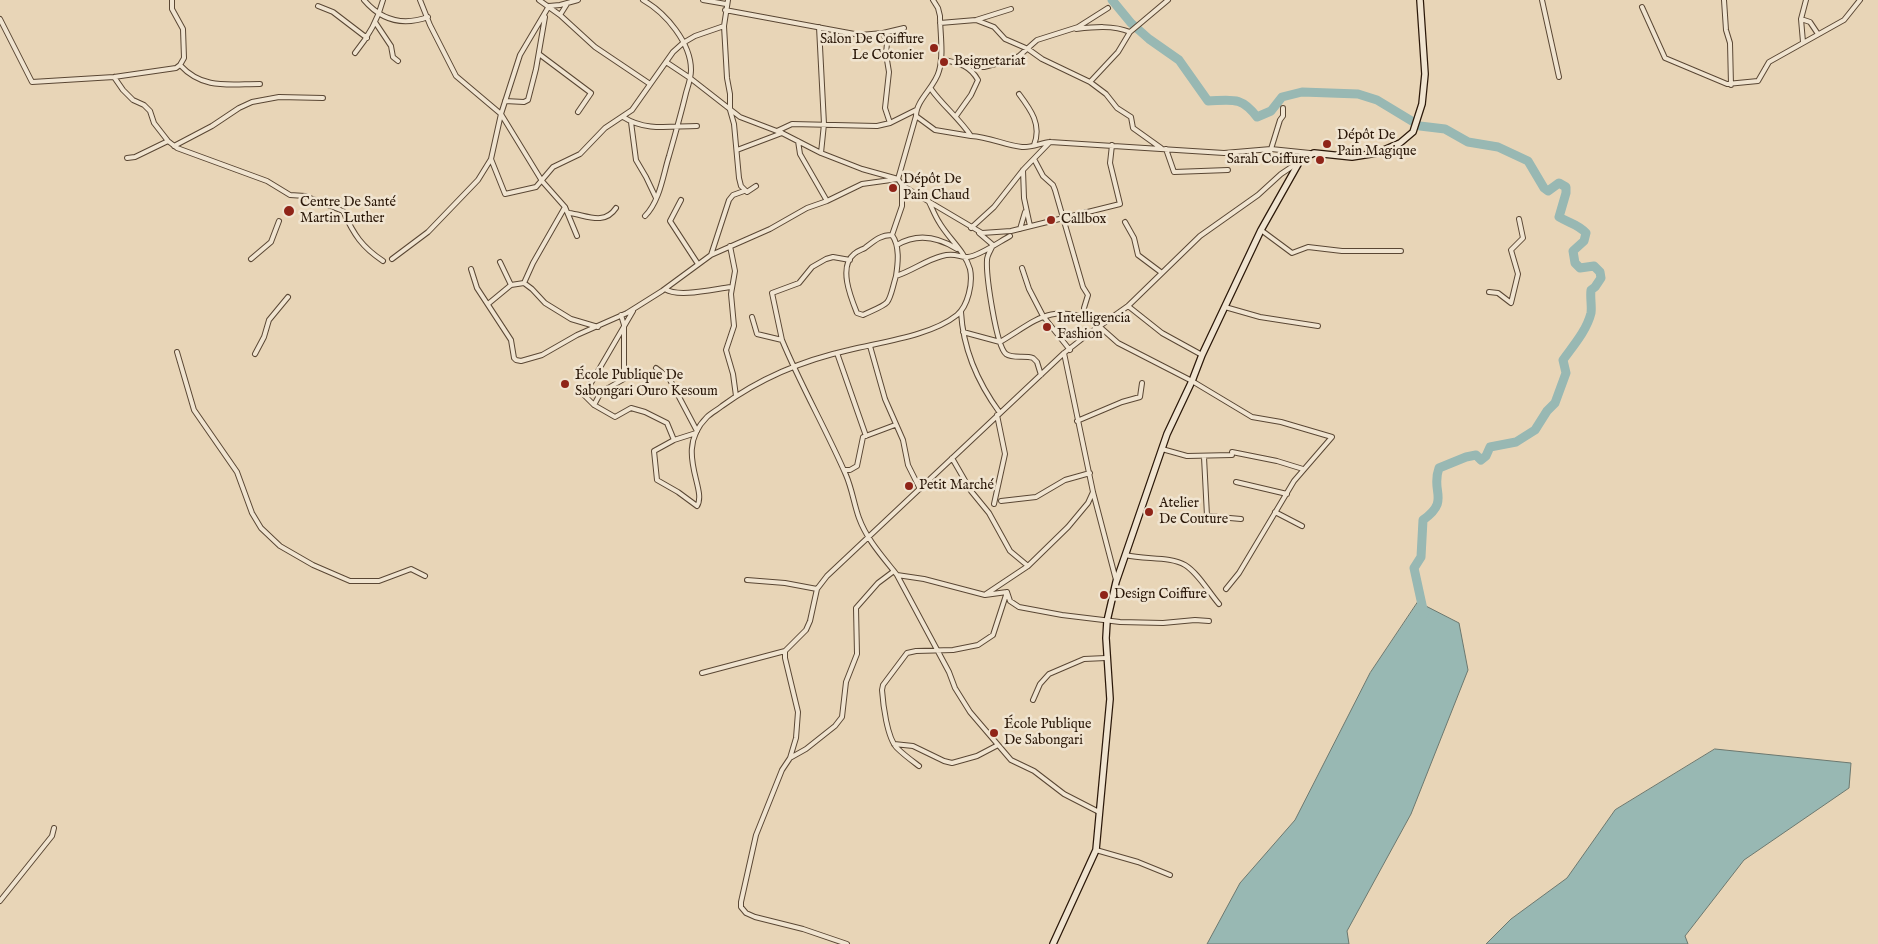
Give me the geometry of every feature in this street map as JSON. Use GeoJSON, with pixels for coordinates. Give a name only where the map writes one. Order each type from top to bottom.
{"type":"FeatureCollection","features":[{"type":"Feature","properties":{"kind":"street"},"geometry":{"type":"LineString","coordinates":[[0,18],[32,82],[114,77],[180,66],[184,58],[183,29],[172,9],[172,0]]}},
{"type":"Feature","properties":{"kind":"street"},"geometry":{"type":"LineString","coordinates":[[364,0],[379,15],[390,20],[406,22],[428,17]]}},
{"type":"Feature","properties":{"kind":"street"},"geometry":{"type":"LineString","coordinates":[[355,54],[367,38],[379,15],[383,0]]}},
{"type":"Feature","properties":{"kind":"street"},"geometry":{"type":"LineString","coordinates":[[420,0],[456,76],[501,114],[542,181],[569,213],[577,236]]}},
{"type":"Feature","properties":{"kind":"street"},"geometry":{"type":"LineString","coordinates":[[540,0],[560,15],[595,47],[650,84]]}},
{"type":"Feature","properties":{"kind":"street"},"geometry":{"type":"LineString","coordinates":[[549,6],[567,4],[578,0]]}},
{"type":"Feature","properties":{"kind":"street"},"geometry":{"type":"LineString","coordinates":[[643,0],[658,11],[679,33],[691,66],[690,78],[678,126],[656,198],[650,211],[645,216]]}},
{"type":"Feature","properties":{"kind":"street"},"geometry":{"type":"LineString","coordinates":[[704,0],[727,2],[724,26],[727,78],[739,178],[744,191]]}},
{"type":"Feature","properties":{"kind":"street"},"geometry":{"type":"LineString","coordinates":[[1090,82],[1118,52],[1130,32],[1168,0]]}},
{"type":"Feature","properties":{"kind":"street"},"geometry":{"type":"LineString","coordinates":[[916,116],[935,130],[989,137],[1023,147],[1050,142],[1224,153],[1271,149],[1352,157],[1377,153],[1407,138],[1416,125],[1424,97],[1425,74],[1420,0]]}},
{"type":"Feature","properties":{"kind":"street"},"geometry":{"type":"LineString","coordinates":[[1542,0],[1559,77]]}},
{"type":"Feature","properties":{"kind":"street"},"geometry":{"type":"LineString","coordinates":[[1724,0],[1726,33],[1730,43],[1731,85]]}},
{"type":"Feature","properties":{"kind":"street"},"geometry":{"type":"LineString","coordinates":[[1803,42],[1800,19],[1806,0]]}},
{"type":"Feature","properties":{"kind":"street"},"geometry":{"type":"LineString","coordinates":[[1642,8],[1665,58],[1731,85],[1758,81],[1769,62],[1844,20],[1860,0]]}},
{"type":"Feature","properties":{"kind":"street"},"geometry":{"type":"LineString","coordinates":[[777,131],[792,124],[872,126],[890,123],[916,110],[931,89],[938,74],[941,59],[940,12],[934,1]]}},
{"type":"Feature","properties":{"kind":"street"},"geometry":{"type":"LineString","coordinates":[[560,15],[567,4]]}},
{"type":"Feature","properties":{"kind":"street"},"geometry":{"type":"LineString","coordinates":[[318,6],[333,12],[367,38]]}},
{"type":"Feature","properties":{"kind":"street"},"geometry":{"type":"LineString","coordinates":[[392,259],[428,232],[475,184],[491,159],[501,114],[520,55],[549,6]]}},
{"type":"Feature","properties":{"kind":"street"},"geometry":{"type":"LineString","coordinates":[[941,59],[976,67],[990,66],[1019,56],[1037,40],[1078,27],[1108,8]]}},
{"type":"Feature","properties":{"kind":"street"},"geometry":{"type":"LineString","coordinates":[[726,10],[860,35],[904,28]]}},
{"type":"Feature","properties":{"kind":"street"},"geometry":{"type":"LineString","coordinates":[[940,23],[976,20],[1011,10]]}},
{"type":"Feature","properties":{"kind":"street"},"geometry":{"type":"LineString","coordinates":[[505,101],[524,102],[528,100],[539,54],[545,15]]}},
{"type":"Feature","properties":{"kind":"street"},"geometry":{"type":"LineString","coordinates":[[1800,19],[1810,22],[1818,34]]}},
{"type":"Feature","properties":{"kind":"street"},"geometry":{"type":"LineString","coordinates":[[976,20],[989,24],[1004,39],[1028,49],[1042,59],[1090,82],[1106,94],[1117,108],[1130,116],[1134,128],[1161,148]]}},
{"type":"Feature","properties":{"kind":"street"},"geometry":{"type":"LineString","coordinates":[[375,22],[391,46],[393,57],[398,61]]}},
{"type":"Feature","properties":{"kind":"street"},"geometry":{"type":"LineString","coordinates":[[491,159],[506,194],[536,187],[553,168],[580,154],[606,128],[632,110],[666,62],[683,43],[695,36],[724,26]]}},
{"type":"Feature","properties":{"kind":"street"},"geometry":{"type":"LineString","coordinates":[[819,27],[824,124],[821,153]]}},
{"type":"Feature","properties":{"kind":"street"},"geometry":{"type":"LineString","coordinates":[[1056,33],[1093,27],[1120,28],[1130,32]]}},
{"type":"Feature","properties":{"kind":"street"},"geometry":{"type":"LineString","coordinates":[[882,33],[887,43],[886,54],[889,72],[884,108],[890,123]]}},
{"type":"Feature","properties":{"kind":"street"},"geometry":{"type":"LineString","coordinates":[[539,54],[590,92],[578,112]]}},
{"type":"Feature","properties":{"kind":"street"},"geometry":{"type":"LineString","coordinates":[[666,62],[740,117],[782,133],[821,153],[862,169],[898,180],[902,185],[977,232],[992,245]]}},
{"type":"Feature","properties":{"kind":"street"},"geometry":{"type":"LineString","coordinates":[[956,116],[978,83],[971,70],[962,63]]}},
{"type":"Feature","properties":{"kind":"street"},"geometry":{"type":"LineString","coordinates":[[180,66],[188,74],[205,83],[260,84]]}},
{"type":"Feature","properties":{"kind":"street"},"geometry":{"type":"LineString","coordinates":[[114,77],[133,100],[144,105],[150,111],[154,123],[168,142],[185,152],[267,181],[290,195],[305,196],[343,212],[354,234],[368,251],[384,261]]}},
{"type":"Feature","properties":{"kind":"street"},"geometry":{"type":"LineString","coordinates":[[931,89],[939,101],[956,116],[972,136]]}},
{"type":"Feature","properties":{"kind":"street"},"geometry":{"type":"LineString","coordinates":[[1019,94],[1035,118],[1038,133],[1034,145]]}},
{"type":"Feature","properties":{"kind":"street"},"geometry":{"type":"LineString","coordinates":[[174,146],[252,102],[279,98],[323,98]]}},
{"type":"Feature","properties":{"kind":"street"},"geometry":{"type":"LineString","coordinates":[[1271,149],[1280,120],[1282,119],[1283,108]]}},
{"type":"Feature","properties":{"kind":"street"},"geometry":{"type":"LineString","coordinates":[[898,180],[916,110]]}},
{"type":"Feature","properties":{"kind":"street"},"geometry":{"type":"LineString","coordinates":[[623,117],[638,125],[654,128],[697,126]]}},
{"type":"Feature","properties":{"kind":"street"},"geometry":{"type":"LineString","coordinates":[[631,122],[636,160],[656,198]]}},
{"type":"Feature","properties":{"kind":"street"},"geometry":{"type":"LineString","coordinates":[[736,150],[782,133]]}},
{"type":"Feature","properties":{"kind":"street"},"geometry":{"type":"LineString","coordinates":[[798,141],[800,154],[828,201]]}},
{"type":"Feature","properties":{"kind":"street"},"geometry":{"type":"LineString","coordinates":[[127,158],[136,157],[168,142]]}},
{"type":"Feature","properties":{"kind":"street"},"geometry":{"type":"LineString","coordinates":[[971,228],[994,207],[1022,170],[1050,142]]}},
{"type":"Feature","properties":{"kind":"street"},"geometry":{"type":"LineString","coordinates":[[977,232],[988,234],[1020,229],[1120,204],[1110,163],[1112,145]]}},
{"type":"Feature","properties":{"kind":"street"},"geometry":{"type":"LineString","coordinates":[[1166,149],[1174,172],[1228,170]]}},
{"type":"Feature","properties":{"kind":"street"},"geometry":{"type":"LineString","coordinates":[[702,673],[786,651],[806,630],[810,621],[817,589],[827,576],[1064,353],[1128,306],[1216,224],[1258,195],[1281,174],[1303,157],[1310,154]]}},
{"type":"Feature","properties":{"kind":"street"},"geometry":{"type":"LineString","coordinates":[[1034,159],[1045,179],[1053,185],[1055,190],[1088,295],[1084,308]]}},
{"type":"Feature","properties":{"kind":"street"},"geometry":{"type":"LineString","coordinates":[[1053,944],[1096,850],[1110,690],[1106,658],[1107,621],[1116,582],[1167,434],[1261,230],[1298,162]]}},
{"type":"Feature","properties":{"kind":"street"},"geometry":{"type":"LineString","coordinates":[[1022,170],[1026,210],[1030,226]]}},
{"type":"Feature","properties":{"kind":"street"},"geometry":{"type":"LineString","coordinates":[[471,269],[475,285],[511,340],[513,355],[519,361],[542,355],[577,336],[634,310],[711,254],[770,229],[807,208],[828,201],[862,184],[898,180]]}},
{"type":"Feature","properties":{"kind":"street"},"geometry":{"type":"LineString","coordinates":[[892,234],[902,206],[902,185]]}},
{"type":"Feature","properties":{"kind":"street"},"geometry":{"type":"LineString","coordinates":[[711,254],[728,200],[733,195],[744,191],[747,192],[756,186]]}},
{"type":"Feature","properties":{"kind":"street"},"geometry":{"type":"LineString","coordinates":[[681,200],[670,221],[698,264]]}},
{"type":"Feature","properties":{"kind":"street"},"geometry":{"type":"LineString","coordinates":[[697,432],[674,440],[654,451],[657,480],[697,506],[700,496],[691,457],[697,432],[706,418],[736,396],[762,381],[837,353],[915,334],[953,318],[961,311],[969,288],[970,270],[966,258],[939,223],[929,202]]}},
{"type":"Feature","properties":{"kind":"street"},"geometry":{"type":"LineString","coordinates":[[524,283],[533,263],[565,207]]}},
{"type":"Feature","properties":{"kind":"street"},"geometry":{"type":"LineString","coordinates":[[569,213],[602,219],[610,215],[616,208]]}},
{"type":"Feature","properties":{"kind":"street"},"geometry":{"type":"LineString","coordinates":[[1020,229],[1026,210]]}},
{"type":"Feature","properties":{"kind":"street"},"geometry":{"type":"LineString","coordinates":[[1489,292],[1498,293],[1511,302],[1518,274],[1511,250],[1523,238],[1519,219]]}},
{"type":"Feature","properties":{"kind":"street"},"geometry":{"type":"LineString","coordinates":[[250,259],[275,237],[279,221]]}},
{"type":"Feature","properties":{"kind":"street"},"geometry":{"type":"LineString","coordinates":[[1125,222],[1134,238],[1138,256],[1162,273]]}},
{"type":"Feature","properties":{"kind":"street"},"geometry":{"type":"LineString","coordinates":[[1261,230],[1292,253],[1308,247],[1342,251],[1401,251]]}},
{"type":"Feature","properties":{"kind":"street"},"geometry":{"type":"LineString","coordinates":[[892,234],[897,245],[896,276],[890,301],[863,315],[859,314],[847,284],[850,260],[853,254],[876,239],[892,234]]}},
{"type":"Feature","properties":{"kind":"street"},"geometry":{"type":"LineString","coordinates":[[896,276],[941,256],[956,254],[966,258],[978,256],[992,245],[1010,236]]}},
{"type":"Feature","properties":{"kind":"street"},"geometry":{"type":"LineString","coordinates":[[897,245],[911,238],[927,238],[943,241],[959,250]]}},
{"type":"Feature","properties":{"kind":"street"},"geometry":{"type":"LineString","coordinates":[[992,245],[987,258],[990,294],[1000,342],[1004,352],[1008,355],[1033,358],[1041,374]]}},
{"type":"Feature","properties":{"kind":"street"},"geometry":{"type":"LineString","coordinates":[[730,246],[735,270],[731,288],[734,326],[726,350],[733,374],[736,396]]}},
{"type":"Feature","properties":{"kind":"street"},"geometry":{"type":"LineString","coordinates":[[850,260],[833,257],[826,258],[812,267],[799,283],[772,293],[782,340],[793,368],[811,399],[844,470],[859,518],[868,538],[895,573],[938,650],[949,672],[954,688],[970,712],[1015,762],[1034,771],[1064,794],[1099,812]]}},
{"type":"Feature","properties":{"kind":"street"},"geometry":{"type":"LineString","coordinates":[[500,262],[511,286]]}},
{"type":"Feature","properties":{"kind":"street"},"geometry":{"type":"LineString","coordinates":[[1022,268],[1029,289],[1044,316],[1070,350]]}},
{"type":"Feature","properties":{"kind":"street"},"geometry":{"type":"LineString","coordinates":[[488,304],[511,286],[524,283]]}},
{"type":"Feature","properties":{"kind":"street"},"geometry":{"type":"LineString","coordinates":[[524,283],[545,303],[566,316],[581,323],[598,327]]}},
{"type":"Feature","properties":{"kind":"street"},"geometry":{"type":"LineString","coordinates":[[665,289],[669,292],[680,293],[731,288]]}},
{"type":"Feature","properties":{"kind":"street"},"geometry":{"type":"LineString","coordinates":[[255,354],[264,337],[269,320],[288,297]]}},
{"type":"Feature","properties":{"kind":"street"},"geometry":{"type":"LineString","coordinates":[[1128,306],[1162,333],[1202,355]]}},
{"type":"Feature","properties":{"kind":"street"},"geometry":{"type":"LineString","coordinates":[[1225,307],[1260,316],[1318,326]]}},
{"type":"Feature","properties":{"kind":"street"},"geometry":{"type":"LineString","coordinates":[[634,310],[584,395],[594,405],[615,417],[632,408],[645,412],[667,423],[674,440]]}},
{"type":"Feature","properties":{"kind":"street"},"geometry":{"type":"LineString","coordinates":[[961,311],[962,332],[978,378],[998,414],[1005,454],[994,504]]}},
{"type":"Feature","properties":{"kind":"street"},"geometry":{"type":"LineString","coordinates":[[962,332],[1000,342],[1044,316],[1053,314],[1071,313],[1096,321]]}},
{"type":"Feature","properties":{"kind":"street"},"geometry":{"type":"LineString","coordinates":[[594,405],[602,392],[624,379],[624,325],[621,315]]}},
{"type":"Feature","properties":{"kind":"street"},"geometry":{"type":"LineString","coordinates":[[752,317],[751,320],[757,334],[782,340]]}},
{"type":"Feature","properties":{"kind":"street"},"geometry":{"type":"LineString","coordinates":[[1100,327],[1118,343],[1192,381],[1255,419],[1282,422],[1332,437],[1303,469],[1226,589]]}},
{"type":"Feature","properties":{"kind":"street"},"geometry":{"type":"LineString","coordinates":[[870,346],[885,400],[902,440],[908,465],[920,489]]}},
{"type":"Feature","properties":{"kind":"street"},"geometry":{"type":"LineString","coordinates":[[178,352],[194,410],[237,472],[252,513],[261,528],[280,546],[313,565],[350,581],[379,581],[411,569],[424,576]]}},
{"type":"Feature","properties":{"kind":"street"},"geometry":{"type":"LineString","coordinates":[[837,353],[866,436]]}},
{"type":"Feature","properties":{"kind":"street"},"geometry":{"type":"LineString","coordinates":[[1064,353],[1093,492],[1116,582]]}},
{"type":"Feature","properties":{"kind":"street"},"geometry":{"type":"LineString","coordinates":[[656,368],[670,378],[697,432]]}},
{"type":"Feature","properties":{"kind":"street"},"geometry":{"type":"LineString","coordinates":[[1077,421],[1122,402],[1140,398],[1142,382]]}},
{"type":"Feature","properties":{"kind":"street"},"geometry":{"type":"LineString","coordinates":[[844,470],[850,470],[857,466],[863,440],[866,436],[895,425]]}},
{"type":"Feature","properties":{"kind":"street"},"geometry":{"type":"LineString","coordinates":[[1162,449],[1187,456],[1204,457],[1232,454],[1277,461],[1303,469]]}},
{"type":"Feature","properties":{"kind":"street"},"geometry":{"type":"LineString","coordinates":[[1204,457],[1207,516],[1240,519]]}},
{"type":"Feature","properties":{"kind":"street"},"geometry":{"type":"LineString","coordinates":[[952,458],[971,491],[989,513],[1010,551],[1028,566]]}},
{"type":"Feature","properties":{"kind":"street"},"geometry":{"type":"LineString","coordinates":[[1001,501],[1036,497],[1065,480],[1090,473]]}},
{"type":"Feature","properties":{"kind":"street"},"geometry":{"type":"LineString","coordinates":[[1236,482],[1287,494]]}},
{"type":"Feature","properties":{"kind":"street"},"geometry":{"type":"LineString","coordinates":[[985,595],[1028,566],[1068,528],[1088,503],[1093,492]]}},
{"type":"Feature","properties":{"kind":"street"},"geometry":{"type":"LineString","coordinates":[[1275,512],[1302,526]]}},
{"type":"Feature","properties":{"kind":"street"},"geometry":{"type":"LineString","coordinates":[[1126,555],[1143,559],[1168,560],[1185,565],[1194,573],[1219,604]]}},
{"type":"Feature","properties":{"kind":"street"},"geometry":{"type":"LineString","coordinates":[[790,758],[835,726],[842,716],[846,682],[857,654],[856,608],[878,583],[895,573],[985,595],[1008,592]]}},
{"type":"Feature","properties":{"kind":"street"},"geometry":{"type":"LineString","coordinates":[[747,580],[785,582],[817,589]]}},
{"type":"Feature","properties":{"kind":"street"},"geometry":{"type":"LineString","coordinates":[[919,766],[906,758],[894,744],[885,718],[882,694],[883,685],[907,653],[953,650],[978,645],[993,635],[1008,592]]}},
{"type":"Feature","properties":{"kind":"street"},"geometry":{"type":"LineString","coordinates":[[1008,592],[1010,601],[1019,607],[1107,621],[1163,623],[1195,620],[1209,621]]}},
{"type":"Feature","properties":{"kind":"street"},"geometry":{"type":"LineString","coordinates":[[786,651],[787,666],[798,712],[796,738],[790,758],[782,770],[756,835],[741,907],[746,913],[755,917],[803,929],[847,944]]}},
{"type":"Feature","properties":{"kind":"street"},"geometry":{"type":"LineString","coordinates":[[1033,700],[1040,684],[1049,674],[1084,659],[1106,658]]}},
{"type":"Feature","properties":{"kind":"street"},"geometry":{"type":"LineString","coordinates":[[894,744],[913,746],[952,763],[977,756],[998,745]]}},
{"type":"Feature","properties":{"kind":"street"},"geometry":{"type":"LineString","coordinates":[[0,901],[52,836],[54,828]]}},
{"type":"Feature","properties":{"kind":"street"},"geometry":{"type":"LineString","coordinates":[[1096,850],[1138,862],[1170,875]]}},
{"type":"Feature","properties":{"kind":"water"},"geometry":{"type":"Polygon","coordinates":[[[1418,602],[1459,623],[1468,670],[1411,814],[1347,931],[1349,944],[1207,944],[1240,883],[1295,820],[1370,673],[1418,602]]]}},
{"type":"Feature","properties":{"kind":"water"},"geometry":{"type":"Polygon","coordinates":[[[1715,749],[1851,763],[1849,788],[1744,860],[1685,936],[1688,944],[1486,944],[1511,919],[1567,878],[1615,810],[1715,749]]]}},
{"type":"Feature","properties":{"kind":"waterway"},"geometry":{"type":"LineString","coordinates":[[1112,0],[1131,23],[1149,39],[1179,60],[1208,101],[1230,100],[1241,102],[1257,117],[1271,111],[1282,97],[1302,92],[1358,94],[1377,100],[1420,126],[1445,129],[1468,142],[1498,147],[1528,161],[1544,188],[1548,191],[1559,183],[1566,187],[1559,217],[1586,233],[1584,241],[1573,251],[1575,263],[1580,268],[1594,266],[1600,272],[1601,278],[1591,290],[1591,313],[1579,338],[1563,360],[1566,373],[1555,403],[1547,411],[1535,430],[1516,442],[1490,447],[1486,456],[1481,460],[1476,455],[1439,468],[1437,476],[1438,501],[1436,507],[1423,520],[1421,557],[1414,568],[1424,614]]}},
{"type":"Feature","properties":{"kind":"place","name":"Salon De Coiffure Le Cotonier"},"geometry":{"type":"Point","coordinates":[934,48]}},
{"type":"Feature","properties":{"kind":"place","name":"Beignetariat"},"geometry":{"type":"Point","coordinates":[944,62]}},
{"type":"Feature","properties":{"kind":"place","name":"Dépôt De Pain Magique"},"geometry":{"type":"Point","coordinates":[1327,144]}},
{"type":"Feature","properties":{"kind":"place","name":"Sarah Coiffure"},"geometry":{"type":"Point","coordinates":[1320,160]}},
{"type":"Feature","properties":{"kind":"place","name":"Dépôt De Pain Chaud"},"geometry":{"type":"Point","coordinates":[893,188]}},
{"type":"Feature","properties":{"kind":"place","name":"Centre De Santé Martin Luther"},"geometry":{"type":"Point","coordinates":[289,211]}},
{"type":"Feature","properties":{"kind":"place","name":"Callbox"},"geometry":{"type":"Point","coordinates":[1051,220]}},
{"type":"Feature","properties":{"kind":"place","name":"Intelligencia Fashion"},"geometry":{"type":"Point","coordinates":[1047,327]}},
{"type":"Feature","properties":{"kind":"place","name":"École Publique De Sabongari Ouro Kesoum"},"geometry":{"type":"Point","coordinates":[565,384]}},
{"type":"Feature","properties":{"kind":"place","name":"Petit Marché"},"geometry":{"type":"Point","coordinates":[909,486]}},
{"type":"Feature","properties":{"kind":"place","name":"Atelier De Couture"},"geometry":{"type":"Point","coordinates":[1149,512]}},
{"type":"Feature","properties":{"kind":"place","name":"Design Coiffure"},"geometry":{"type":"Point","coordinates":[1104,595]}},
{"type":"Feature","properties":{"kind":"place","name":"École Publique De Sabongari"},"geometry":{"type":"Point","coordinates":[994,733]}}]}
